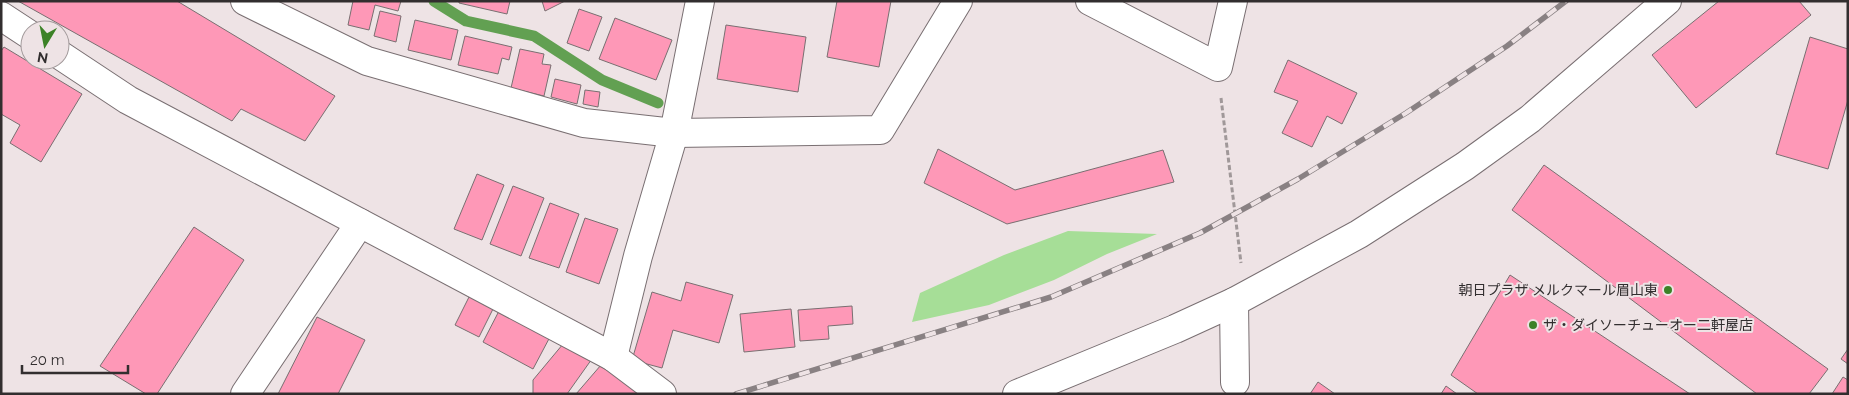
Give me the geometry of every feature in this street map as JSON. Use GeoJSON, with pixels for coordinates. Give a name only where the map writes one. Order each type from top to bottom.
{"type":"FeatureCollection","features":[{"type":"Feature","properties":{"kind":"street"},"geometry":{"type":"LineString","coordinates":[[245,1],[367,61],[584,123],[674,133],[880,130],[958,1]]}},
{"type":"Feature","properties":{"kind":"street"},"geometry":{"type":"LineString","coordinates":[[613,357],[638,256],[674,133],[700,1]]}},
{"type":"Feature","properties":{"kind":"street"},"geometry":{"type":"LineString","coordinates":[[1090,1],[1218,67],[1233,1]]}},
{"type":"Feature","properties":{"kind":"street"},"geometry":{"type":"LineString","coordinates":[[1017,394],[1175,329],[1244,297],[1359,234],[1465,166],[1530,119],[1667,1]]}},
{"type":"Feature","properties":{"kind":"street"},"geometry":{"type":"LineString","coordinates":[[2,18],[20,29]]}},
{"type":"Feature","properties":{"kind":"street"},"geometry":{"type":"LineString","coordinates":[[70,62],[128,100],[613,357],[662,394]]}},
{"type":"Feature","properties":{"kind":"street"},"geometry":{"type":"LineString","coordinates":[[245,394],[360,223]]}},
{"type":"Feature","properties":{"kind":"street"},"geometry":{"type":"LineString","coordinates":[[1240,390],[1244,297]]}},
{"type":"Feature","properties":{"kind":"path"},"geometry":{"type":"LineString","coordinates":[[1218,67],[1244,297]]}},
{"type":"Feature","properties":{"kind":"green space"},"geometry":{"type":"Polygon","coordinates":[[[1068,231],[1157,234],[1107,254],[1054,280],[989,305],[912,322],[920,293],[1004,255],[1068,231]]]}},
{"type":"Feature","properties":{"kind":"building"},"geometry":{"type":"Polygon","coordinates":[[[18,1],[177,1],[335,96],[305,141],[241,109],[232,121],[70,30],[70,20],[52,20],[18,1]]]}},
{"type":"Feature","properties":{"kind":"building"},"geometry":{"type":"Polygon","coordinates":[[[353,1],[401,1],[398,11],[375,5],[369,30],[348,25],[353,1]]]}},
{"type":"Feature","properties":{"kind":"building"},"geometry":{"type":"Polygon","coordinates":[[[459,1],[510,1],[507,14],[459,3],[459,1]]]}},
{"type":"Feature","properties":{"kind":"building"},"geometry":{"type":"Polygon","coordinates":[[[542,1],[565,1],[545,11],[542,1]]]}},
{"type":"Feature","properties":{"kind":"building"},"geometry":{"type":"Polygon","coordinates":[[[837,1],[891,1],[879,67],[827,57],[837,1]]]}},
{"type":"Feature","properties":{"kind":"building"},"geometry":{"type":"Polygon","coordinates":[[[1719,1],[1799,1],[1811,15],[1696,108],[1652,55],[1719,1]]]}},
{"type":"Feature","properties":{"kind":"building"},"geometry":{"type":"Polygon","coordinates":[[[579,9],[602,17],[589,51],[567,43],[579,9]]]}},
{"type":"Feature","properties":{"kind":"building"},"geometry":{"type":"Polygon","coordinates":[[[380,11],[401,16],[396,42],[374,36],[380,11]]]}},
{"type":"Feature","properties":{"kind":"building"},"geometry":{"type":"Polygon","coordinates":[[[615,18],[672,40],[656,80],[599,59],[615,18]]]}},
{"type":"Feature","properties":{"kind":"building"},"geometry":{"type":"Polygon","coordinates":[[[415,20],[458,30],[451,60],[408,50],[415,20]]]}},
{"type":"Feature","properties":{"kind":"building"},"geometry":{"type":"Polygon","coordinates":[[[726,25],[806,37],[798,92],[717,79],[726,25]]]}},
{"type":"Feature","properties":{"kind":"building"},"geometry":{"type":"Polygon","coordinates":[[[465,36],[512,47],[509,60],[502,58],[498,74],[458,65],[465,36]]]}},
{"type":"Feature","properties":{"kind":"building"},"geometry":{"type":"Polygon","coordinates":[[[1810,37],[1848,49],[1848,100],[1828,169],[1776,154],[1810,37]]]}},
{"type":"Feature","properties":{"kind":"building"},"geometry":{"type":"Polygon","coordinates":[[[4,47],[20,57],[20,70],[42,70],[82,94],[41,162],[10,143],[20,125],[1,114],[1,51],[4,47]]]}},
{"type":"Feature","properties":{"kind":"building"},"geometry":{"type":"Polygon","coordinates":[[[520,49],[544,54],[542,64],[551,65],[544,96],[511,88],[520,49]]]}},
{"type":"Feature","properties":{"kind":"building"},"geometry":{"type":"Polygon","coordinates":[[[1288,60],[1357,93],[1342,124],[1327,116],[1312,147],[1282,133],[1298,101],[1274,92],[1288,60]]]}},
{"type":"Feature","properties":{"kind":"building"},"geometry":{"type":"Polygon","coordinates":[[[555,79],[581,85],[577,104],[551,97],[555,79]]]}},
{"type":"Feature","properties":{"kind":"building"},"geometry":{"type":"Polygon","coordinates":[[[585,90],[600,92],[598,107],[583,104],[585,90]]]}},
{"type":"Feature","properties":{"kind":"building"},"geometry":{"type":"Polygon","coordinates":[[[938,149],[1015,190],[1163,150],[1174,182],[1007,224],[924,183],[938,149]]]}},
{"type":"Feature","properties":{"kind":"building","name":"朝日プラザ メルクマール眉山東"},"geometry":{"type":"Polygon","coordinates":[[[1544,165],[1828,369],[1809,394],[1757,394],[1512,210],[1544,165]]]}},
{"type":"Feature","properties":{"kind":"building"},"geometry":{"type":"Polygon","coordinates":[[[477,174],[504,185],[482,240],[454,229],[477,174]]]}},
{"type":"Feature","properties":{"kind":"building"},"geometry":{"type":"Polygon","coordinates":[[[513,186],[544,198],[521,256],[490,244],[513,186]]]}},
{"type":"Feature","properties":{"kind":"building"},"geometry":{"type":"Polygon","coordinates":[[[550,203],[579,214],[559,268],[529,258],[550,203]]]}},
{"type":"Feature","properties":{"kind":"building"},"geometry":{"type":"Polygon","coordinates":[[[585,218],[618,229],[599,284],[566,272],[585,218]]]}},
{"type":"Feature","properties":{"kind":"building"},"geometry":{"type":"Polygon","coordinates":[[[194,227],[244,260],[157,394],[146,394],[100,366],[194,227]]]}},
{"type":"Feature","properties":{"kind":"building","name":"ザ・ダイソーチューオー二軒屋店"},"geometry":{"type":"Polygon","coordinates":[[[1510,275],[1690,394],[1478,394],[1451,375],[1510,275]]]}},
{"type":"Feature","properties":{"kind":"building"},"geometry":{"type":"Polygon","coordinates":[[[686,282],[733,295],[719,343],[673,330],[662,368],[632,360],[652,292],[681,301],[686,282]]]}},
{"type":"Feature","properties":{"kind":"building"},"geometry":{"type":"Polygon","coordinates":[[[471,293],[495,305],[479,337],[455,325],[471,293]]]}},
{"type":"Feature","properties":{"kind":"building"},"geometry":{"type":"Polygon","coordinates":[[[852,306],[853,324],[828,326],[829,339],[800,341],[798,310],[852,306]]]}},
{"type":"Feature","properties":{"kind":"building"},"geometry":{"type":"Polygon","coordinates":[[[500,309],[551,335],[533,369],[483,342],[500,309]]]}},
{"type":"Feature","properties":{"kind":"building"},"geometry":{"type":"Polygon","coordinates":[[[791,309],[795,347],[744,352],[740,314],[791,309]]]}},
{"type":"Feature","properties":{"kind":"building"},"geometry":{"type":"Polygon","coordinates":[[[317,317],[365,340],[338,394],[278,394],[317,317]]]}},
{"type":"Feature","properties":{"kind":"building"},"geometry":{"type":"Polygon","coordinates":[[[563,344],[594,356],[567,394],[533,394],[533,380],[563,344]]]}},
{"type":"Feature","properties":{"kind":"building"},"geometry":{"type":"Polygon","coordinates":[[[1848,349],[1848,364],[1841,359],[1848,349]]]}},
{"type":"Feature","properties":{"kind":"building"},"geometry":{"type":"Polygon","coordinates":[[[601,365],[642,394],[576,394],[601,365]]]}},
{"type":"Feature","properties":{"kind":"building"},"geometry":{"type":"Polygon","coordinates":[[[1843,377],[1848,380],[1848,394],[1832,394],[1843,377]]]}},
{"type":"Feature","properties":{"kind":"building"},"geometry":{"type":"Polygon","coordinates":[[[1318,382],[1335,394],[1310,394],[1318,382]]]}},
{"type":"Feature","properties":{"kind":"building"},"geometry":{"type":"Polygon","coordinates":[[[1446,386],[1457,394],[1441,394],[1446,386]]]}},
{"type":"Feature","properties":{"kind":"waterway"},"geometry":{"type":"LineString","coordinates":[[434,1],[466,21],[534,36],[602,80],[658,103]]}},
{"type":"Feature","properties":{"kind":"railway"},"geometry":{"type":"LineString","coordinates":[[736,394],[1051,297],[1200,233],[1298,179],[1406,113],[1507,46],[1566,1]]}},
{"type":"Feature","properties":{"kind":"place","name":"朝日プラザ メルクマール眉山東"},"geometry":{"type":"Point","coordinates":[1668,290]}},
{"type":"Feature","properties":{"kind":"place","name":"ザ・ダイソーチューオー二軒屋店"},"geometry":{"type":"Point","coordinates":[1533,325]}}]}
